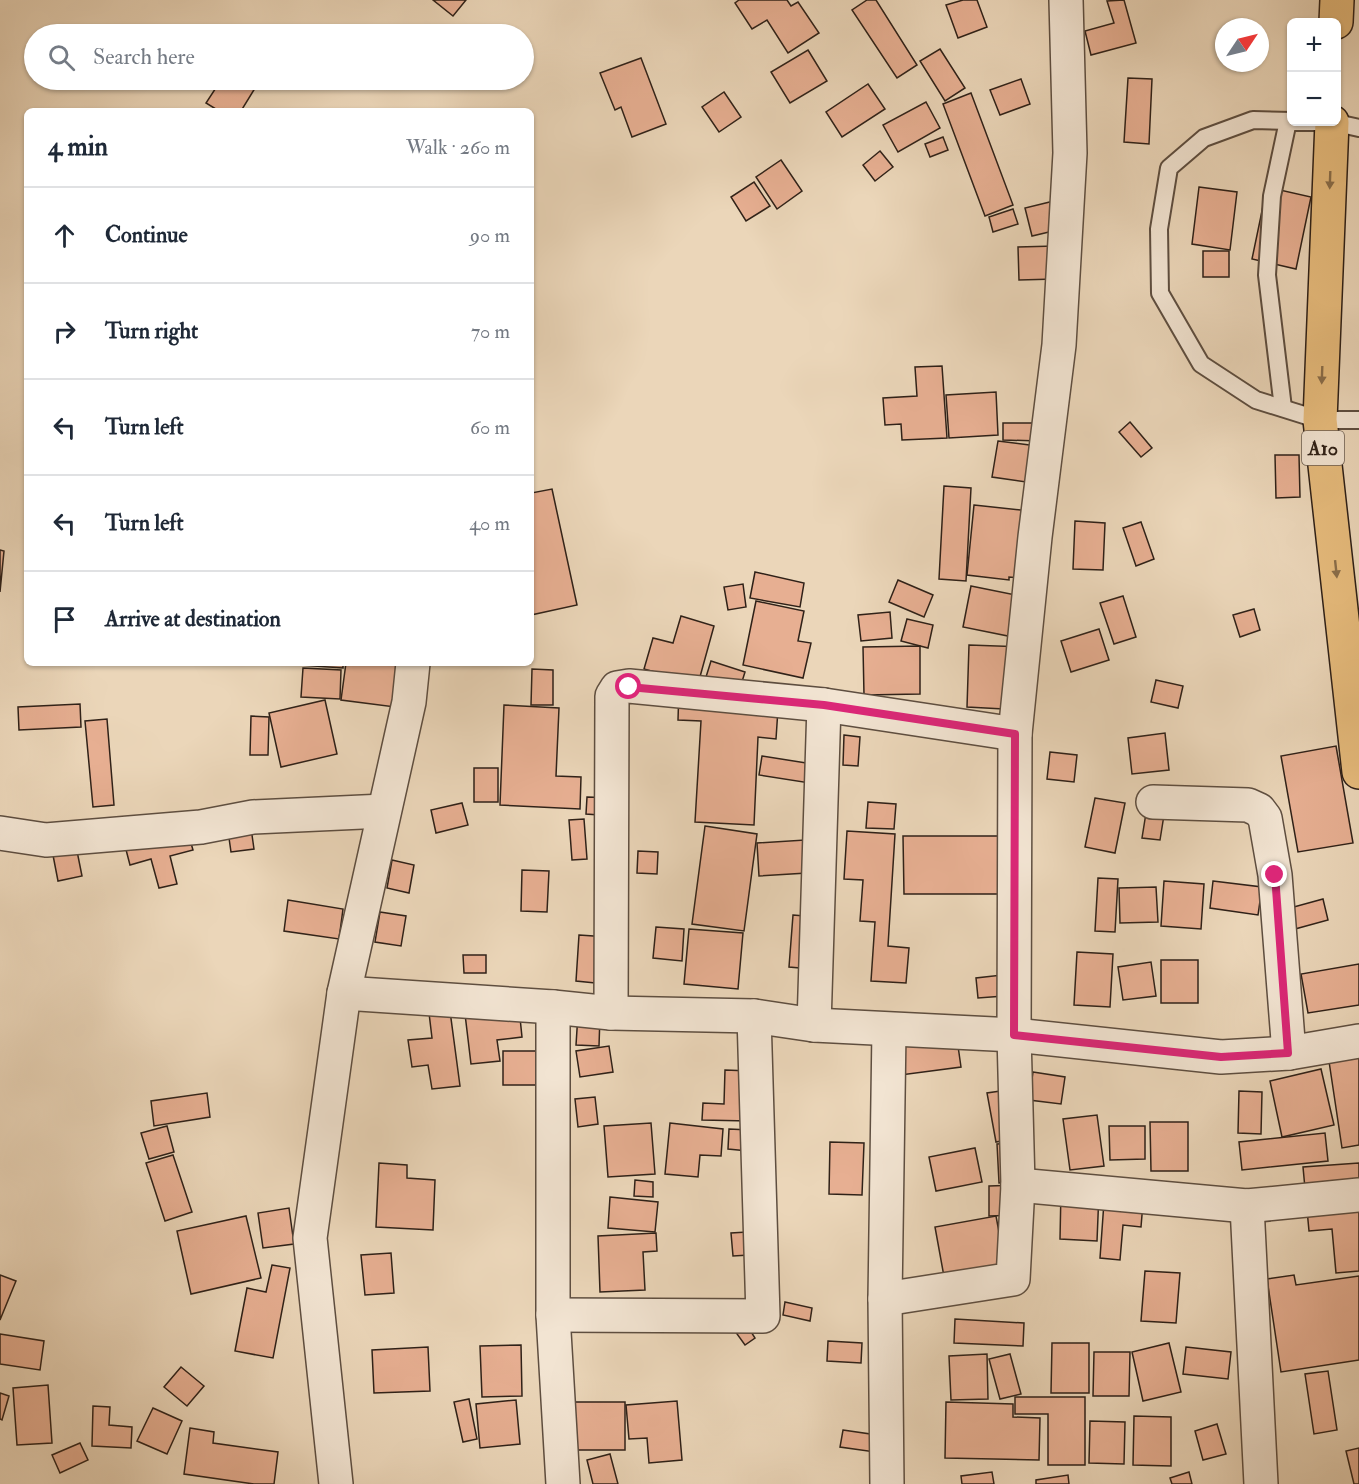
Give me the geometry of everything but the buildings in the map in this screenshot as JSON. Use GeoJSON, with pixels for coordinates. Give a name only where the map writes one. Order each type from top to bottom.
{"type":"FeatureCollection","features":[{"type":"Feature","properties":{"kind":"highway"},"geometry":{"type":"LineString","coordinates":[[1336,18],[1337,0]]}},
{"type":"Feature","properties":{"kind":"highway","name":"A10"},"geometry":{"type":"LineString","coordinates":[[1341,126],[1320,420],[1359,772]]}},
{"type":"Feature","properties":{"kind":"street"},"geometry":{"type":"LineString","coordinates":[[885,1299],[1013,1279],[1018,1185],[1014,1035],[1015,734],[1035,537],[1059,345],[1070,153],[1066,0]]}},
{"type":"Feature","properties":{"kind":"street"},"geometry":{"type":"LineString","coordinates":[[336,1484],[310,1238],[344,993],[409,702],[413,666]]}},
{"type":"Feature","properties":{"kind":"street"},"geometry":{"type":"LineString","coordinates":[[611,1013],[612,696],[617,688],[629,687],[824,705],[1015,734]]}},
{"type":"Feature","properties":{"kind":"street"},"geometry":{"type":"LineString","coordinates":[[814,1025],[824,705]]}},
{"type":"Feature","properties":{"kind":"street"},"geometry":{"type":"LineString","coordinates":[[1153,802],[1248,805],[1259,810],[1265,818],[1275,875],[1288,1053]]}},
{"type":"Feature","properties":{"kind":"street"},"geometry":{"type":"LineString","coordinates":[[0,833],[46,840],[201,826],[253,817],[384,811]]}},
{"type":"Feature","properties":{"kind":"street"},"geometry":{"type":"LineString","coordinates":[[344,993],[611,1013],[754,1016],[814,1025],[1014,1035],[1221,1057],[1288,1053],[1359,1041]]}},
{"type":"Feature","properties":{"kind":"street"},"geometry":{"type":"LineString","coordinates":[[553,1007],[553,1315],[563,1484]]}},
{"type":"Feature","properties":{"kind":"street"},"geometry":{"type":"LineString","coordinates":[[553,1315],[763,1316],[754,1016]]}},
{"type":"Feature","properties":{"kind":"street"},"geometry":{"type":"LineString","coordinates":[[887,1484],[885,1299],[889,1030]]}},
{"type":"Feature","properties":{"kind":"street"},"geometry":{"type":"LineString","coordinates":[[1018,1185],[1248,1206],[1359,1196]]}},
{"type":"Feature","properties":{"kind":"street"},"geometry":{"type":"LineString","coordinates":[[1248,1206],[1261,1484]]}},
{"type":"Feature","properties":{"kind":"lane"},"geometry":{"type":"LineString","coordinates":[[1287,121],[1253,120],[1204,138],[1168,168],[1159,229],[1160,293],[1201,364],[1256,400],[1320,420],[1359,420]]}},
{"type":"Feature","properties":{"kind":"lane"},"geometry":{"type":"LineString","coordinates":[[1283,408],[1267,275],[1272,196],[1290,126]]}},
{"type":"Feature","properties":{"kind":"route"},"geometry":{"type":"LineString","coordinates":[[629,687],[824,705],[1015,734],[1014,1035],[1221,1057],[1288,1053],[1275,875]]}}]}
